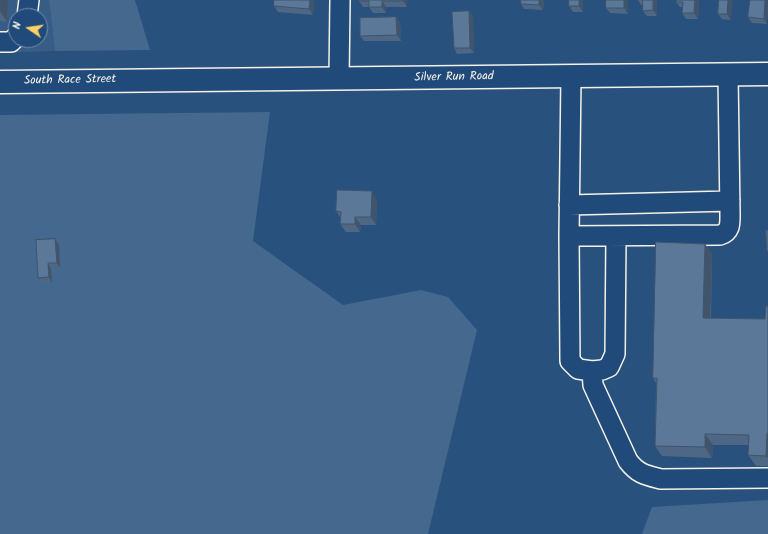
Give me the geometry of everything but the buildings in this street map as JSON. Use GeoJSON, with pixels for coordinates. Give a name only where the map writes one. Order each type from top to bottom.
{"type":"FeatureCollection","features":[{"type":"Feature","properties":{"kind":"main road","name":"Silver Run Road"},"geometry":{"type":"LineString","coordinates":[[139,81],[768,74]]}},
{"type":"Feature","properties":{"kind":"main road","name":"South Race Street"},"geometry":{"type":"LineString","coordinates":[[0,82],[139,81]]}},
{"type":"Feature","properties":{"kind":"street"},"geometry":{"type":"LineString","coordinates":[[339,79],[340,0]]}},
{"type":"Feature","properties":{"kind":"street"},"geometry":{"type":"LineString","coordinates":[[569,236],[720,235],[726,233],[730,228],[728,74]]}},
{"type":"Feature","properties":{"kind":"street"},"geometry":{"type":"LineString","coordinates":[[571,76],[569,205],[570,362],[578,369],[592,371],[602,370],[609,367],[615,354],[616,236]]}},
{"type":"Feature","properties":{"kind":"street"},"geometry":{"type":"LineString","coordinates":[[569,205],[730,201]]}},
{"type":"Feature","properties":{"kind":"street"},"geometry":{"type":"LineString","coordinates":[[592,371],[593,385],[628,461],[635,470],[644,475],[661,479],[768,478]]}},
{"type":"Feature","properties":{"kind":"shaded area"},"geometry":{"type":"Polygon","coordinates":[[[0,0],[49,0],[55,51],[0,53],[0,0]]]}},
{"type":"Feature","properties":{"kind":"shaded area"},"geometry":{"type":"Polygon","coordinates":[[[49,0],[135,0],[150,50],[55,51],[49,0]]]}},
{"type":"Feature","properties":{"kind":"shaded area"},"geometry":{"type":"Polygon","coordinates":[[[270,112],[253,241],[343,305],[421,290],[448,297],[477,330],[428,534],[0,534],[0,115],[270,112]]]}},
{"type":"Feature","properties":{"kind":"shaded area"},"geometry":{"type":"Polygon","coordinates":[[[768,500],[768,534],[642,534],[652,507],[768,500]]]}}]}
